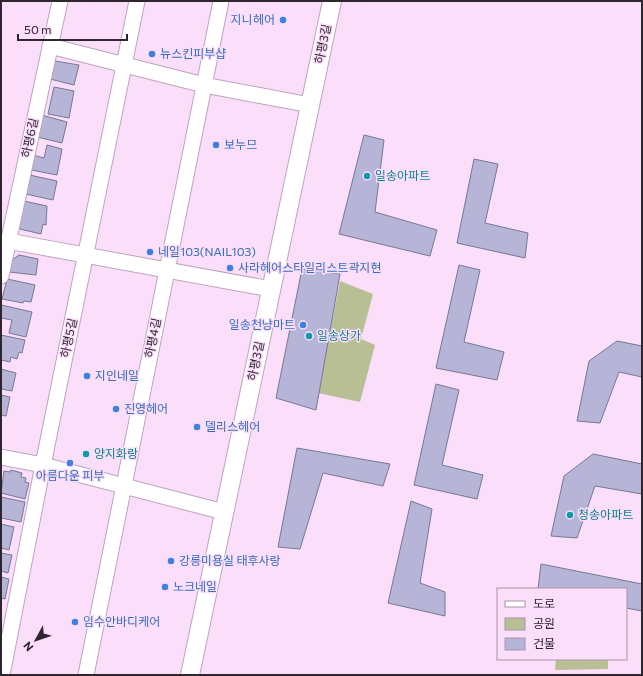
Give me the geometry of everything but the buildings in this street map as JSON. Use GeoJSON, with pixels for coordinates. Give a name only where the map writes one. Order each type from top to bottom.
{"type":"FeatureCollection","features":[{"type":"Feature","properties":{"kind":"street","name":"하평6길"},"geometry":{"type":"LineString","coordinates":[[1,276],[60,1]]}},
{"type":"Feature","properties":{"kind":"street","name":"하평5길"},"geometry":{"type":"LineString","coordinates":[[2,675],[137,1]]}},
{"type":"Feature","properties":{"kind":"street","name":"하평4길"},"geometry":{"type":"LineString","coordinates":[[86,675],[221,1]]}},
{"type":"Feature","properties":{"kind":"street","name":"하평3길"},"geometry":{"type":"LineString","coordinates":[[190,675],[332,1]]}},
{"type":"Feature","properties":{"kind":"street"},"geometry":{"type":"LineString","coordinates":[[50,46],[204,85],[310,106]]}},
{"type":"Feature","properties":{"kind":"street"},"geometry":{"type":"LineString","coordinates":[[8,241],[86,254],[271,289]]}},
{"type":"Feature","properties":{"kind":"street"},"geometry":{"type":"LineString","coordinates":[[1,457],[43,465],[224,512]]}},
{"type":"Feature","properties":{"kind":"green space"},"geometry":{"type":"Polygon","coordinates":[[[340,281],[373,294],[361,339],[375,345],[360,402],[318,393],[340,281]]]}},
{"type":"Feature","properties":{"kind":"green space"},"geometry":{"type":"Polygon","coordinates":[[[556,660],[608,660],[608,669],[555,670],[556,660]]]}},
{"type":"Feature","properties":{"kind":"place","name":"지니헤어"},"geometry":{"type":"Point","coordinates":[283,20]}},
{"type":"Feature","properties":{"kind":"place","name":"뉴스킨피부샵"},"geometry":{"type":"Point","coordinates":[152,54]}},
{"type":"Feature","properties":{"kind":"place","name":"보누므"},"geometry":{"type":"Point","coordinates":[216,145]}},
{"type":"Feature","properties":{"kind":"place","name":"일송아파트"},"geometry":{"type":"Point","coordinates":[367,176]}},
{"type":"Feature","properties":{"kind":"place","name":"네일103(NAIL103)"},"geometry":{"type":"Point","coordinates":[150,252]}},
{"type":"Feature","properties":{"kind":"place","name":"사라헤어스타일리스트곽지현"},"geometry":{"type":"Point","coordinates":[230,268]}},
{"type":"Feature","properties":{"kind":"place","name":"일송천냥마트"},"geometry":{"type":"Point","coordinates":[303,325]}},
{"type":"Feature","properties":{"kind":"place","name":"일송상가"},"geometry":{"type":"Point","coordinates":[309,336]}},
{"type":"Feature","properties":{"kind":"place","name":"지인네일"},"geometry":{"type":"Point","coordinates":[87,376]}},
{"type":"Feature","properties":{"kind":"place","name":"진영헤어"},"geometry":{"type":"Point","coordinates":[116,409]}},
{"type":"Feature","properties":{"kind":"place","name":"델리스헤어"},"geometry":{"type":"Point","coordinates":[197,427]}},
{"type":"Feature","properties":{"kind":"place","name":"양지화랑"},"geometry":{"type":"Point","coordinates":[86,454]}},
{"type":"Feature","properties":{"kind":"place","name":"아름다운 피부"},"geometry":{"type":"Point","coordinates":[70,463]}},
{"type":"Feature","properties":{"kind":"place","name":"청송아파트"},"geometry":{"type":"Point","coordinates":[570,515]}},
{"type":"Feature","properties":{"kind":"place","name":"강릉미용실 태후사랑"},"geometry":{"type":"Point","coordinates":[171,561]}},
{"type":"Feature","properties":{"kind":"place","name":"노크네일"},"geometry":{"type":"Point","coordinates":[165,587]}},
{"type":"Feature","properties":{"kind":"place","name":"임수안바디케어"},"geometry":{"type":"Point","coordinates":[75,622]}}]}
